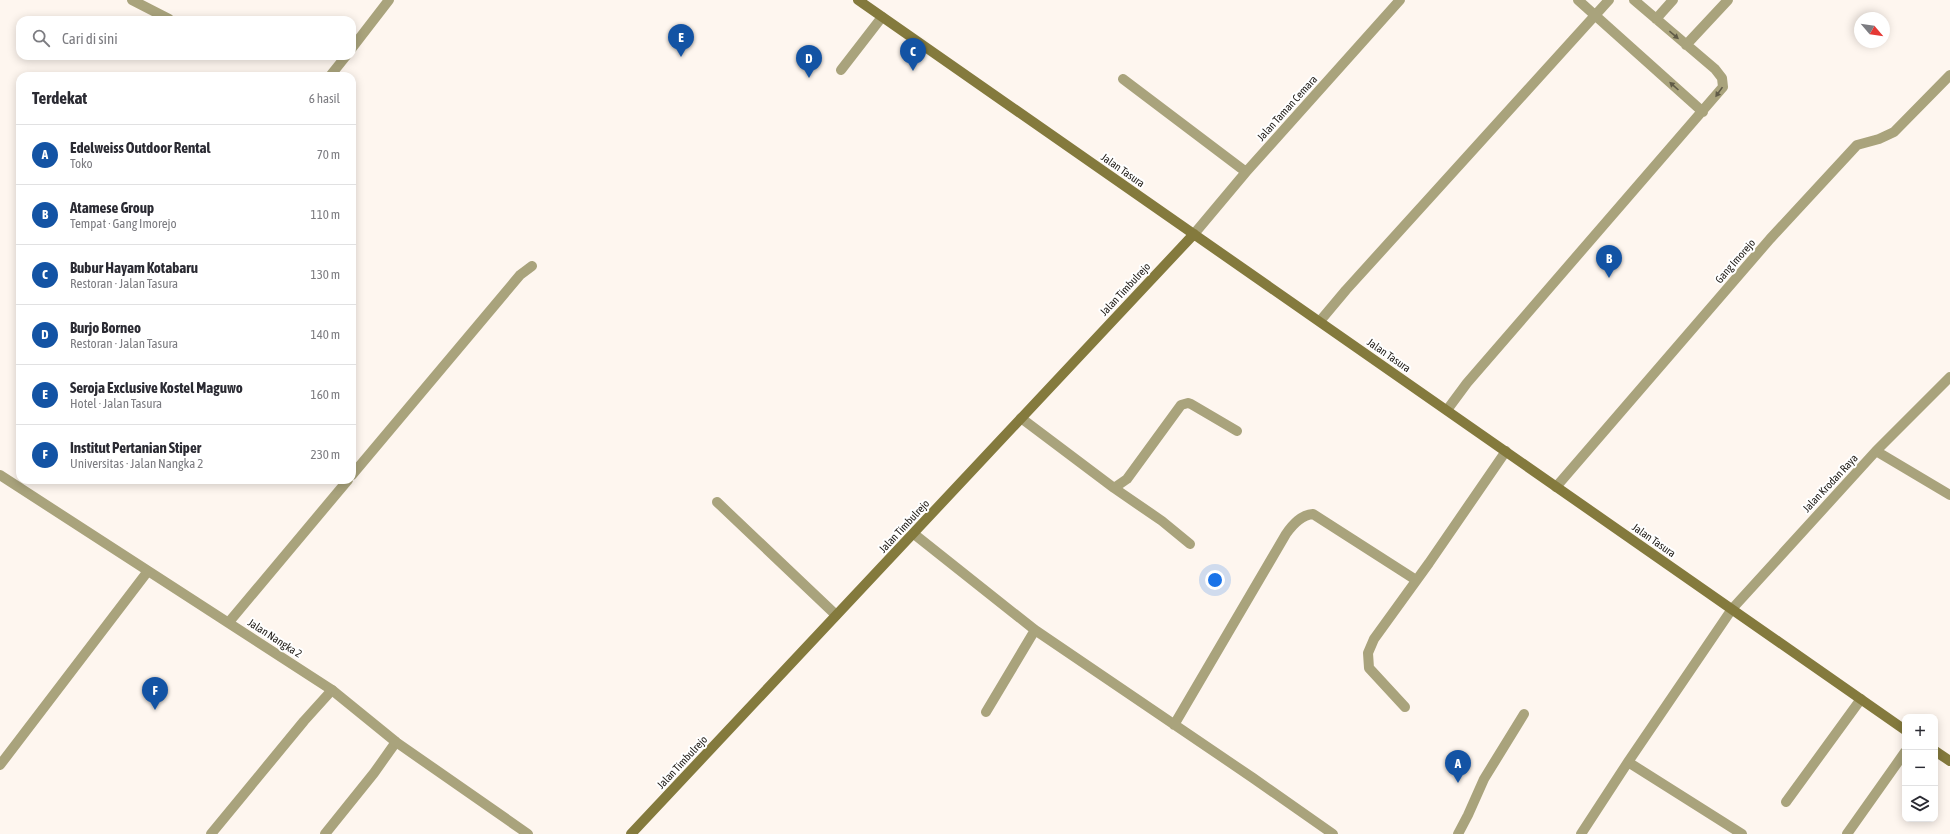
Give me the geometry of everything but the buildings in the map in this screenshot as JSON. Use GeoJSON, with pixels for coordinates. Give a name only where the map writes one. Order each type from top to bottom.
{"type":"FeatureCollection","features":[{"type":"Feature","properties":{"kind":"street"},"geometry":{"type":"LineString","coordinates":[[132,0],[163,16]]}},
{"type":"Feature","properties":{"kind":"street"},"geometry":{"type":"LineString","coordinates":[[356,43],[389,0]]}},
{"type":"Feature","properties":{"kind":"street","name":"Jalan Tasura"},"geometry":{"type":"LineString","coordinates":[[858,0],[1902,728]]}},
{"type":"Feature","properties":{"kind":"street","name":"Jalan Taman Cemara"},"geometry":{"type":"LineString","coordinates":[[1194,234],[1246,172],[1400,0]]}},
{"type":"Feature","properties":{"kind":"street"},"geometry":{"type":"LineString","coordinates":[[1578,0],[1703,112]]}},
{"type":"Feature","properties":{"kind":"street"},"geometry":{"type":"LineString","coordinates":[[1320,321],[1357,278],[1609,0]]}},
{"type":"Feature","properties":{"kind":"street"},"geometry":{"type":"LineString","coordinates":[[1447,410],[1467,383],[1722,90],[1723,83],[1715,69],[1634,0]]}},
{"type":"Feature","properties":{"kind":"street"},"geometry":{"type":"LineString","coordinates":[[1656,19],[1673,0]]}},
{"type":"Feature","properties":{"kind":"street"},"geometry":{"type":"LineString","coordinates":[[1686,45],[1728,0]]}},
{"type":"Feature","properties":{"kind":"street"},"geometry":{"type":"LineString","coordinates":[[841,70],[882,17]]}},
{"type":"Feature","properties":{"kind":"street"},"geometry":{"type":"LineString","coordinates":[[333,72],[343,60]]}},
{"type":"Feature","properties":{"kind":"street","name":"Gang Imorejo"},"geometry":{"type":"LineString","coordinates":[[1556,487],[1770,239],[1857,145],[1879,139],[1894,132],[1950,75]]}},
{"type":"Feature","properties":{"kind":"street"},"geometry":{"type":"LineString","coordinates":[[1123,79],[1246,172]]}},
{"type":"Feature","properties":{"kind":"street","name":"Jalan Timbulrejo"},"geometry":{"type":"LineString","coordinates":[[631,834],[1194,234]]}},
{"type":"Feature","properties":{"kind":"street"},"geometry":{"type":"LineString","coordinates":[[356,470],[520,275],[532,266]]}},
{"type":"Feature","properties":{"kind":"street","name":"Jalan Krodan Raya"},"geometry":{"type":"LineString","coordinates":[[1581,834],[1732,609],[1876,451],[1950,377]]}},
{"type":"Feature","properties":{"kind":"street"},"geometry":{"type":"LineString","coordinates":[[1114,488],[1127,479],[1181,405],[1188,403],[1191,404],[1237,431]]}},
{"type":"Feature","properties":{"kind":"street"},"geometry":{"type":"LineString","coordinates":[[1021,418],[1114,488],[1162,520],[1190,544]]}},
{"type":"Feature","properties":{"kind":"street"},"geometry":{"type":"LineString","coordinates":[[1405,707],[1369,668],[1368,653],[1374,639],[1506,451]]}},
{"type":"Feature","properties":{"kind":"street"},"geometry":{"type":"LineString","coordinates":[[1876,451],[1950,495]]}},
{"type":"Feature","properties":{"kind":"street","name":"Jalan Nangka 2"},"geometry":{"type":"LineString","coordinates":[[0,475],[16,482]]}},
{"type":"Feature","properties":{"kind":"street","name":"Jalan Nangka 2"},"geometry":{"type":"LineString","coordinates":[[22,484],[148,571],[332,690],[396,742],[528,834]]}},
{"type":"Feature","properties":{"kind":"street"},"geometry":{"type":"LineString","coordinates":[[229,622],[345,484]]}},
{"type":"Feature","properties":{"kind":"street"},"geometry":{"type":"LineString","coordinates":[[717,502],[836,615]]}},
{"type":"Feature","properties":{"kind":"street"},"geometry":{"type":"LineString","coordinates":[[1174,725],[1286,534],[1292,525],[1306,515],[1313,514],[1416,580]]}},
{"type":"Feature","properties":{"kind":"street"},"geometry":{"type":"LineString","coordinates":[[914,534],[1035,630],[1333,834]]}},
{"type":"Feature","properties":{"kind":"street"},"geometry":{"type":"LineString","coordinates":[[0,765],[148,571]]}},
{"type":"Feature","properties":{"kind":"street"},"geometry":{"type":"LineString","coordinates":[[986,712],[1035,630]]}},
{"type":"Feature","properties":{"kind":"street"},"geometry":{"type":"LineString","coordinates":[[211,834],[304,721],[332,690]]}},
{"type":"Feature","properties":{"kind":"street"},"geometry":{"type":"LineString","coordinates":[[1786,802],[1861,699]]}},
{"type":"Feature","properties":{"kind":"street"},"geometry":{"type":"LineString","coordinates":[[1458,834],[1484,779],[1524,714]]}},
{"type":"Feature","properties":{"kind":"street"},"geometry":{"type":"LineString","coordinates":[[325,834],[374,773],[396,742]]}},
{"type":"Feature","properties":{"kind":"street"},"geometry":{"type":"LineString","coordinates":[[1938,753],[1950,761]]}},
{"type":"Feature","properties":{"kind":"street"},"geometry":{"type":"LineString","coordinates":[[1847,834],[1902,756]]}},
{"type":"Feature","properties":{"kind":"street"},"geometry":{"type":"LineString","coordinates":[[1628,762],[1742,834]]}},
{"type":"Feature","properties":{"kind":"place","name":"Seroja Exclusive Kostel Maguwo"},"geometry":{"type":"Point","coordinates":[681,57]}},
{"type":"Feature","properties":{"kind":"place","name":"Bubur Hayam Kotabaru"},"geometry":{"type":"Point","coordinates":[913,71]}},
{"type":"Feature","properties":{"kind":"place","name":"Burjo Borneo"},"geometry":{"type":"Point","coordinates":[809,78]}},
{"type":"Feature","properties":{"kind":"place","name":"Atamese Group"},"geometry":{"type":"Point","coordinates":[1609,278]}},
{"type":"Feature","properties":{"kind":"place","name":"Institut Pertanian Stiper"},"geometry":{"type":"Point","coordinates":[155,710]}},
{"type":"Feature","properties":{"kind":"place","name":"Edelweiss Outdoor Rental"},"geometry":{"type":"Point","coordinates":[1458,783]}}]}
